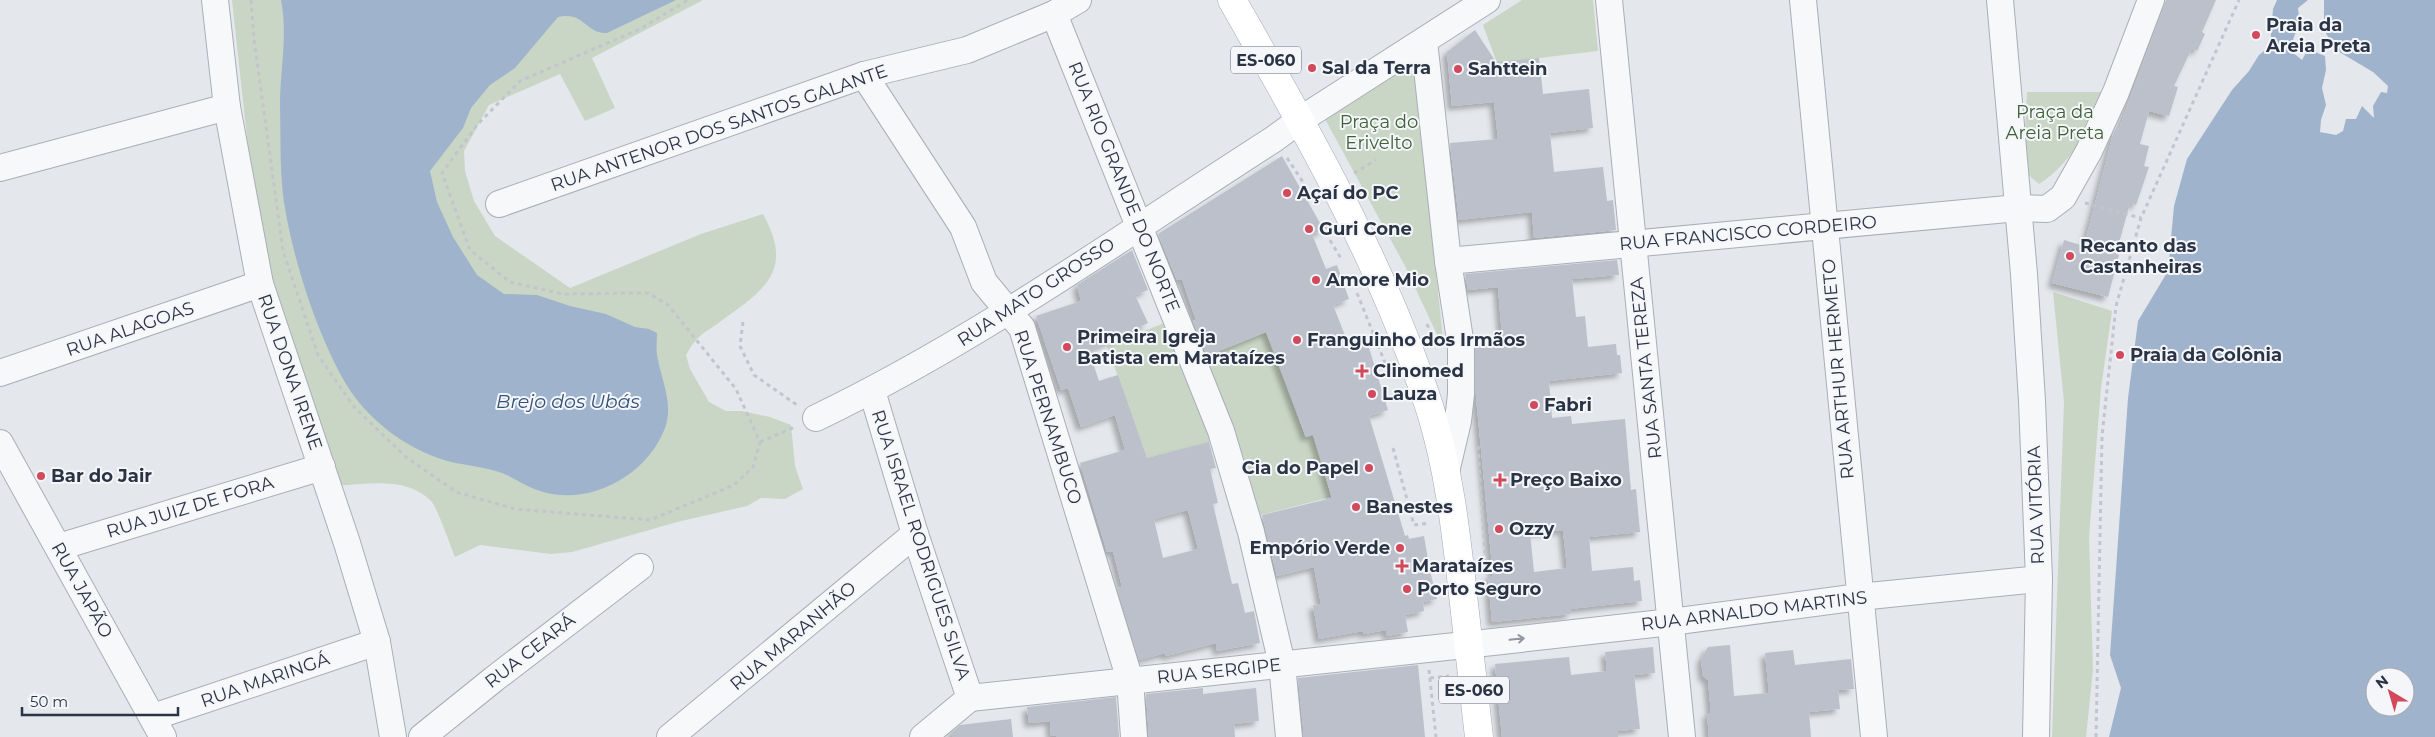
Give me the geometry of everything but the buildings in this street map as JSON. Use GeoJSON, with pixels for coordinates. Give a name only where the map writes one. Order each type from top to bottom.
{"type":"FeatureCollection","features":[{"type":"Feature","properties":{"kind":"main road","name":"ES-060"},"geometry":{"type":"LineString","coordinates":[[1232,0],[1300,120],[1343,201],[1402,333],[1430,409],[1446,472],[1456,534],[1479,737]]}},
{"type":"Feature","properties":{"kind":"street","name":"RUA DONA IRENE"},"geometry":{"type":"LineString","coordinates":[[215,0],[227,107],[260,284],[322,468],[377,642],[393,737]]}},
{"type":"Feature","properties":{"kind":"street","name":"RUA ANTENOR DOS SANTOS GALANTE"},"geometry":{"type":"LineString","coordinates":[[499,204],[818,94],[864,75],[967,50],[1054,14],[1078,0]]}},
{"type":"Feature","properties":{"kind":"street","name":"RUA MATO GROSSO"},"geometry":{"type":"LineString","coordinates":[[816,418],[872,391],[1008,313],[1139,225],[1487,0]]}},
{"type":"Feature","properties":{"kind":"street","name":"RUA SANTA TEREZA"},"geometry":{"type":"LineString","coordinates":[[1608,0],[1634,243],[1682,737]]}},
{"type":"Feature","properties":{"kind":"street","name":"RUA ARTHUR HERMETO"},"geometry":{"type":"LineString","coordinates":[[1803,0],[1859,597],[1874,737]]}},
{"type":"Feature","properties":{"kind":"street","name":"RUA VITÓRIA"},"geometry":{"type":"LineString","coordinates":[[2000,0],[2024,274],[2032,401],[2039,579],[2036,737]]}},
{"type":"Feature","properties":{"kind":"street"},"geometry":{"type":"LineString","coordinates":[[2055,203],[2102,124],[2151,0]]}},
{"type":"Feature","properties":{"kind":"street","name":"RUA RIO GRANDE DO NORTE"},"geometry":{"type":"LineString","coordinates":[[1054,14],[1221,431],[1251,532],[1282,664],[1289,737]]}},
{"type":"Feature","properties":{"kind":"street"},"geometry":{"type":"LineString","coordinates":[[1424,41],[1462,376],[1458,421],[1446,472]]}},
{"type":"Feature","properties":{"kind":"street","name":"RUA PERNAMBUCO"},"geometry":{"type":"LineString","coordinates":[[864,75],[963,227],[984,282],[1022,328],[1130,680],[1134,737]]}},
{"type":"Feature","properties":{"kind":"street"},"geometry":{"type":"LineString","coordinates":[[0,168],[227,107]]}},
{"type":"Feature","properties":{"kind":"street","name":"RUA FRANCISCO CORDEIRO"},"geometry":{"type":"LineString","coordinates":[[1448,261],[2055,203]]}},
{"type":"Feature","properties":{"kind":"street","name":"RUA ALAGOAS"},"geometry":{"type":"LineString","coordinates":[[0,373],[260,284]]}},
{"type":"Feature","properties":{"kind":"street","name":"RUA ISRAEL RODRIGUES SILVA"},"geometry":{"type":"LineString","coordinates":[[872,391],[915,534],[970,698]]}},
{"type":"Feature","properties":{"kind":"street","name":"RUA JAPÃO"},"geometry":{"type":"LineString","coordinates":[[0,443],[158,727]]}},
{"type":"Feature","properties":{"kind":"street","name":"RUA JUIZ DE FORA"},"geometry":{"type":"LineString","coordinates":[[58,547],[322,468]]}},
{"type":"Feature","properties":{"kind":"street","name":"RUA MARANHÃO"},"geometry":{"type":"LineString","coordinates":[[670,737],[915,534]]}},
{"type":"Feature","properties":{"kind":"street","name":"RUA CEARÁ"},"geometry":{"type":"LineString","coordinates":[[422,737],[640,567]]}},
{"type":"Feature","properties":{"kind":"street","name":"RUA ARNALDO MARTINS"},"geometry":{"type":"LineString","coordinates":[[1468,644],[1671,622],[1859,597],[2039,579]]}},
{"type":"Feature","properties":{"kind":"street","name":"RUA MARINGÁ"},"geometry":{"type":"LineString","coordinates":[[158,727],[377,642]]}},
{"type":"Feature","properties":{"kind":"street","name":"RUA SERGIPE"},"geometry":{"type":"LineString","coordinates":[[970,698],[1468,644]]}},
{"type":"Feature","properties":{"kind":"street"},"geometry":{"type":"LineString","coordinates":[[923,737],[970,698]]}},
{"type":"Feature","properties":{"kind":"path"},"geometry":{"type":"LineString","coordinates":[[251,0],[254,39],[283,251],[318,355],[354,407],[406,457],[456,492],[515,509],[650,520],[734,485],[753,466],[760,442],[736,389],[668,304],[648,293],[562,294],[510,282],[470,250],[442,173],[477,125],[520,81],[640,30],[688,0]]}},
{"type":"Feature","properties":{"kind":"path"},"geometry":{"type":"LineString","coordinates":[[2096,737],[2102,436],[2116,306],[2141,218],[2239,0]]}},
{"type":"Feature","properties":{"kind":"path"},"geometry":{"type":"LineString","coordinates":[[1274,139],[1305,185]]}},
{"type":"Feature","properties":{"kind":"path"},"geometry":{"type":"LineString","coordinates":[[1351,174],[1376,160]]}},
{"type":"Feature","properties":{"kind":"path"},"geometry":{"type":"LineString","coordinates":[[2055,203],[2141,218]]}},
{"type":"Feature","properties":{"kind":"path"},"geometry":{"type":"LineString","coordinates":[[1324,220],[1331,242],[1345,264]]}},
{"type":"Feature","properties":{"kind":"path"},"geometry":{"type":"LineString","coordinates":[[1356,291],[1395,388]]}},
{"type":"Feature","properties":{"kind":"path"},"geometry":{"type":"LineString","coordinates":[[743,322],[740,346],[754,375],[816,418]]}},
{"type":"Feature","properties":{"kind":"path"},"geometry":{"type":"LineString","coordinates":[[760,442],[816,418]]}},
{"type":"Feature","properties":{"kind":"path"},"geometry":{"type":"LineString","coordinates":[[1393,448],[1414,525],[1430,522],[1431,531]]}},
{"type":"Feature","properties":{"kind":"path"},"geometry":{"type":"LineString","coordinates":[[1483,529],[1484,541]]}},
{"type":"Feature","properties":{"kind":"path"},"geometry":{"type":"LineString","coordinates":[[1427,647],[1436,737]]}},
{"type":"Feature","properties":{"kind":"green space"},"geometry":{"type":"Polygon","coordinates":[[[232,0],[703,0],[592,58],[615,108],[585,121],[560,74],[489,105],[464,151],[465,171],[474,201],[495,236],[570,288],[701,234],[763,214],[772,233],[776,250],[775,264],[770,276],[751,299],[699,336],[686,355],[690,369],[709,402],[726,411],[742,411],[770,417],[791,425],[795,466],[803,489],[785,499],[761,498],[747,506],[677,522],[572,552],[551,554],[480,545],[455,557],[434,505],[421,493],[409,488],[384,483],[332,486],[261,267],[232,0]]]}},
{"type":"Feature","properties":{"kind":"green space"},"geometry":{"type":"Polygon","coordinates":[[[1522,0],[1593,0],[1598,51],[1497,63],[1483,25],[1522,0]]]}},
{"type":"Feature","properties":{"kind":"green space","name":"Praça do Erivelto"},"geometry":{"type":"Polygon","coordinates":[[[1404,65],[1413,74],[1416,83],[1443,339],[1440,341],[1405,266],[1325,119],[1404,65]]]}},
{"type":"Feature","properties":{"kind":"green space","name":"Praça da Areia Preta"},"geometry":{"type":"Polygon","coordinates":[[[2027,92],[2103,92],[2092,119],[2078,144],[2061,166],[2039,184],[2023,170],[2027,92]]]}},
{"type":"Feature","properties":{"kind":"green space"},"geometry":{"type":"Polygon","coordinates":[[[2053,292],[2112,311],[2101,388],[2089,537],[2093,670],[2086,737],[2052,737],[2064,402],[2053,292]]]}},
{"type":"Feature","properties":{"kind":"green space"},"geometry":{"type":"Polygon","coordinates":[[[1169,321],[1212,442],[1147,458],[1107,346],[1169,321]]]}},
{"type":"Feature","properties":{"kind":"green space"},"geometry":{"type":"Polygon","coordinates":[[[1266,332],[1280,364],[1305,437],[1326,430],[1336,459],[1322,464],[1331,497],[1260,515],[1242,459],[1202,358],[1266,332]]]}},
{"type":"Feature","properties":{"kind":"water","name":"Brejo dos Ubás"},"geometry":{"type":"Polygon","coordinates":[[[281,0],[676,0],[607,33],[594,30],[574,17],[558,17],[515,68],[490,85],[471,108],[463,128],[430,171],[437,202],[453,237],[477,275],[504,294],[537,295],[570,306],[606,314],[635,327],[649,329],[657,333],[657,355],[666,392],[667,419],[665,428],[656,445],[645,460],[630,473],[614,484],[578,495],[559,495],[540,491],[502,473],[444,460],[415,448],[388,431],[355,397],[336,365],[317,323],[302,279],[286,214],[281,160],[280,92],[284,26],[281,0]]]}},
{"type":"Feature","properties":{"kind":"water"},"geometry":{"type":"Polygon","coordinates":[[[2277,0],[2308,0],[2298,8],[2299,16],[2292,52],[2302,60],[2308,49],[2325,56],[2326,70],[2322,88],[2326,105],[2321,120],[2320,132],[2336,135],[2343,131],[2346,119],[2356,119],[2362,106],[2374,118],[2373,106],[2381,92],[2387,93],[2388,86],[2373,72],[2336,50],[2324,30],[2324,0],[2435,0],[2435,737],[2109,737],[2121,688],[2110,655],[2128,398],[2138,321],[2168,271],[2174,206],[2187,159],[2232,90],[2249,71],[2259,55],[2270,46],[2273,9],[2277,0]]]}},
{"type":"Feature","properties":{"kind":"place","name":"Praia da Areia Preta"},"geometry":{"type":"Point","coordinates":[2256,35]}},
{"type":"Feature","properties":{"kind":"place","name":"Sal da Terra"},"geometry":{"type":"Point","coordinates":[1312,68]}},
{"type":"Feature","properties":{"kind":"place","name":"Sahttein"},"geometry":{"type":"Point","coordinates":[1458,69]}},
{"type":"Feature","properties":{"kind":"place","name":"Açaí do PC"},"geometry":{"type":"Point","coordinates":[1287,193]}},
{"type":"Feature","properties":{"kind":"place","name":"Guri Cone"},"geometry":{"type":"Point","coordinates":[1309,229]}},
{"type":"Feature","properties":{"kind":"place","name":"Recanto das Castanheiras"},"geometry":{"type":"Point","coordinates":[2070,256]}},
{"type":"Feature","properties":{"kind":"place","name":"Amore Mio"},"geometry":{"type":"Point","coordinates":[1316,280]}},
{"type":"Feature","properties":{"kind":"place","name":"Franguinho dos Irmãos"},"geometry":{"type":"Point","coordinates":[1297,340]}},
{"type":"Feature","properties":{"kind":"place","name":"Primeira Igreja Batista em Marataízes"},"geometry":{"type":"Point","coordinates":[1067,347]}},
{"type":"Feature","properties":{"kind":"place","name":"Praia da Colônia"},"geometry":{"type":"Point","coordinates":[2120,355]}},
{"type":"Feature","properties":{"kind":"place","name":"Clinomed"},"geometry":{"type":"Point","coordinates":[1362,371]}},
{"type":"Feature","properties":{"kind":"place","name":"Lauza"},"geometry":{"type":"Point","coordinates":[1372,394]}},
{"type":"Feature","properties":{"kind":"place","name":"Fabri"},"geometry":{"type":"Point","coordinates":[1534,405]}},
{"type":"Feature","properties":{"kind":"place","name":"Cia do Papel"},"geometry":{"type":"Point","coordinates":[1369,468]}},
{"type":"Feature","properties":{"kind":"place","name":"Bar do Jair"},"geometry":{"type":"Point","coordinates":[41,476]}},
{"type":"Feature","properties":{"kind":"place","name":"Preço Baixo"},"geometry":{"type":"Point","coordinates":[1500,480]}},
{"type":"Feature","properties":{"kind":"place","name":"Banestes"},"geometry":{"type":"Point","coordinates":[1356,507]}},
{"type":"Feature","properties":{"kind":"place","name":"Ozzy"},"geometry":{"type":"Point","coordinates":[1499,529]}},
{"type":"Feature","properties":{"kind":"place","name":"Empório Verde"},"geometry":{"type":"Point","coordinates":[1400,548]}},
{"type":"Feature","properties":{"kind":"place","name":"Marataízes"},"geometry":{"type":"Point","coordinates":[1402,566]}},
{"type":"Feature","properties":{"kind":"place","name":"Porto Seguro"},"geometry":{"type":"Point","coordinates":[1407,589]}}]}
